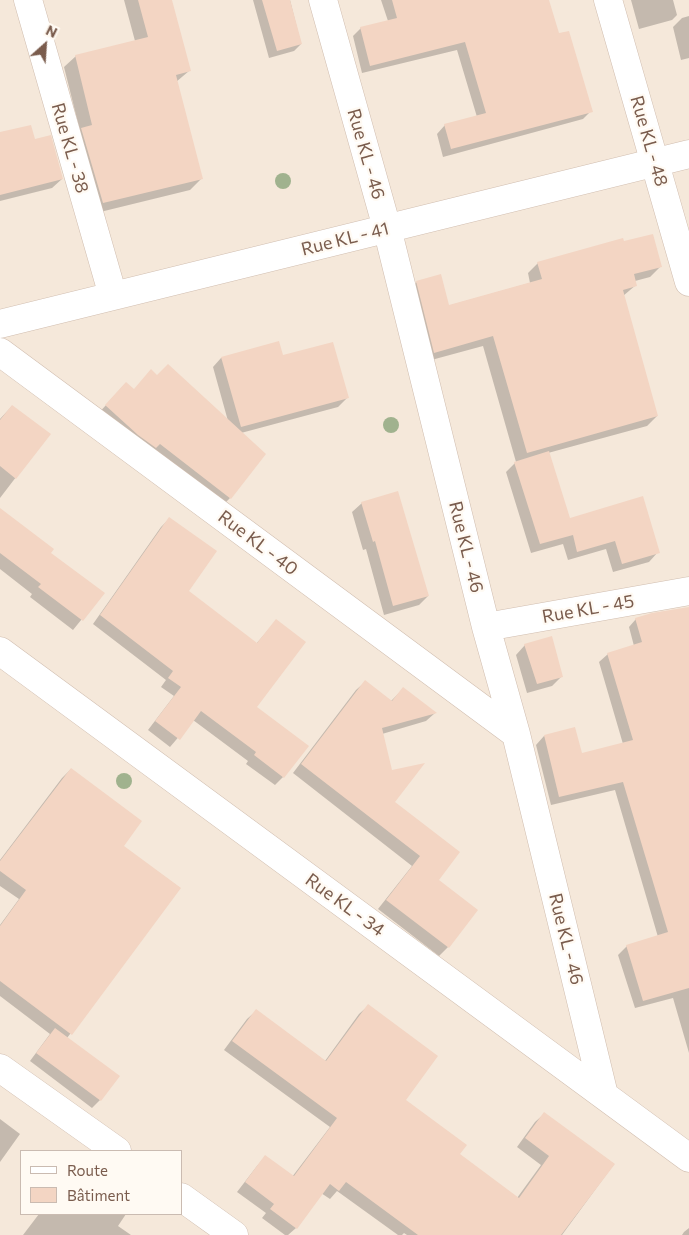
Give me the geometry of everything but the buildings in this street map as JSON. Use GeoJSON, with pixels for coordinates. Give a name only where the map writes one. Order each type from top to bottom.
{"type":"FeatureCollection","features":[{"type":"Feature","properties":{"kind":"street","name":"Rue KL - 38"},"geometry":{"type":"LineString","coordinates":[[28,0],[113,296]]}},
{"type":"Feature","properties":{"kind":"street","name":"Rue KL - 46"},"geometry":{"type":"LineString","coordinates":[[323,0],[387,228],[486,627],[516,734],[604,1095]]}},
{"type":"Feature","properties":{"kind":"street","name":"Rue KL - 48"},"geometry":{"type":"LineString","coordinates":[[608,0],[689,282]]}},
{"type":"Feature","properties":{"kind":"street","name":"Rue KL - 41"},"geometry":{"type":"LineString","coordinates":[[0,324],[689,154]]}},
{"type":"Feature","properties":{"kind":"street","name":"Rue KL - 40"},"geometry":{"type":"LineString","coordinates":[[0,352],[516,734]]}},
{"type":"Feature","properties":{"kind":"street","name":"Rue KL - 45"},"geometry":{"type":"LineString","coordinates":[[486,627],[689,591]]}},
{"type":"Feature","properties":{"kind":"street","name":"Rue KL - 34"},"geometry":{"type":"LineString","coordinates":[[0,651],[689,1158]]}},
{"type":"Feature","properties":{"kind":"street"},"geometry":{"type":"LineString","coordinates":[[0,1068],[116,1150]]}},
{"type":"Feature","properties":{"kind":"street"},"geometry":{"type":"LineString","coordinates":[[182,1198],[234,1235]]}},
{"type":"Feature","properties":{"kind":"shaded area"},"geometry":{"type":"Polygon","coordinates":[[[0,0],[689,0],[689,1235],[0,1235],[0,0]]]}}]}
